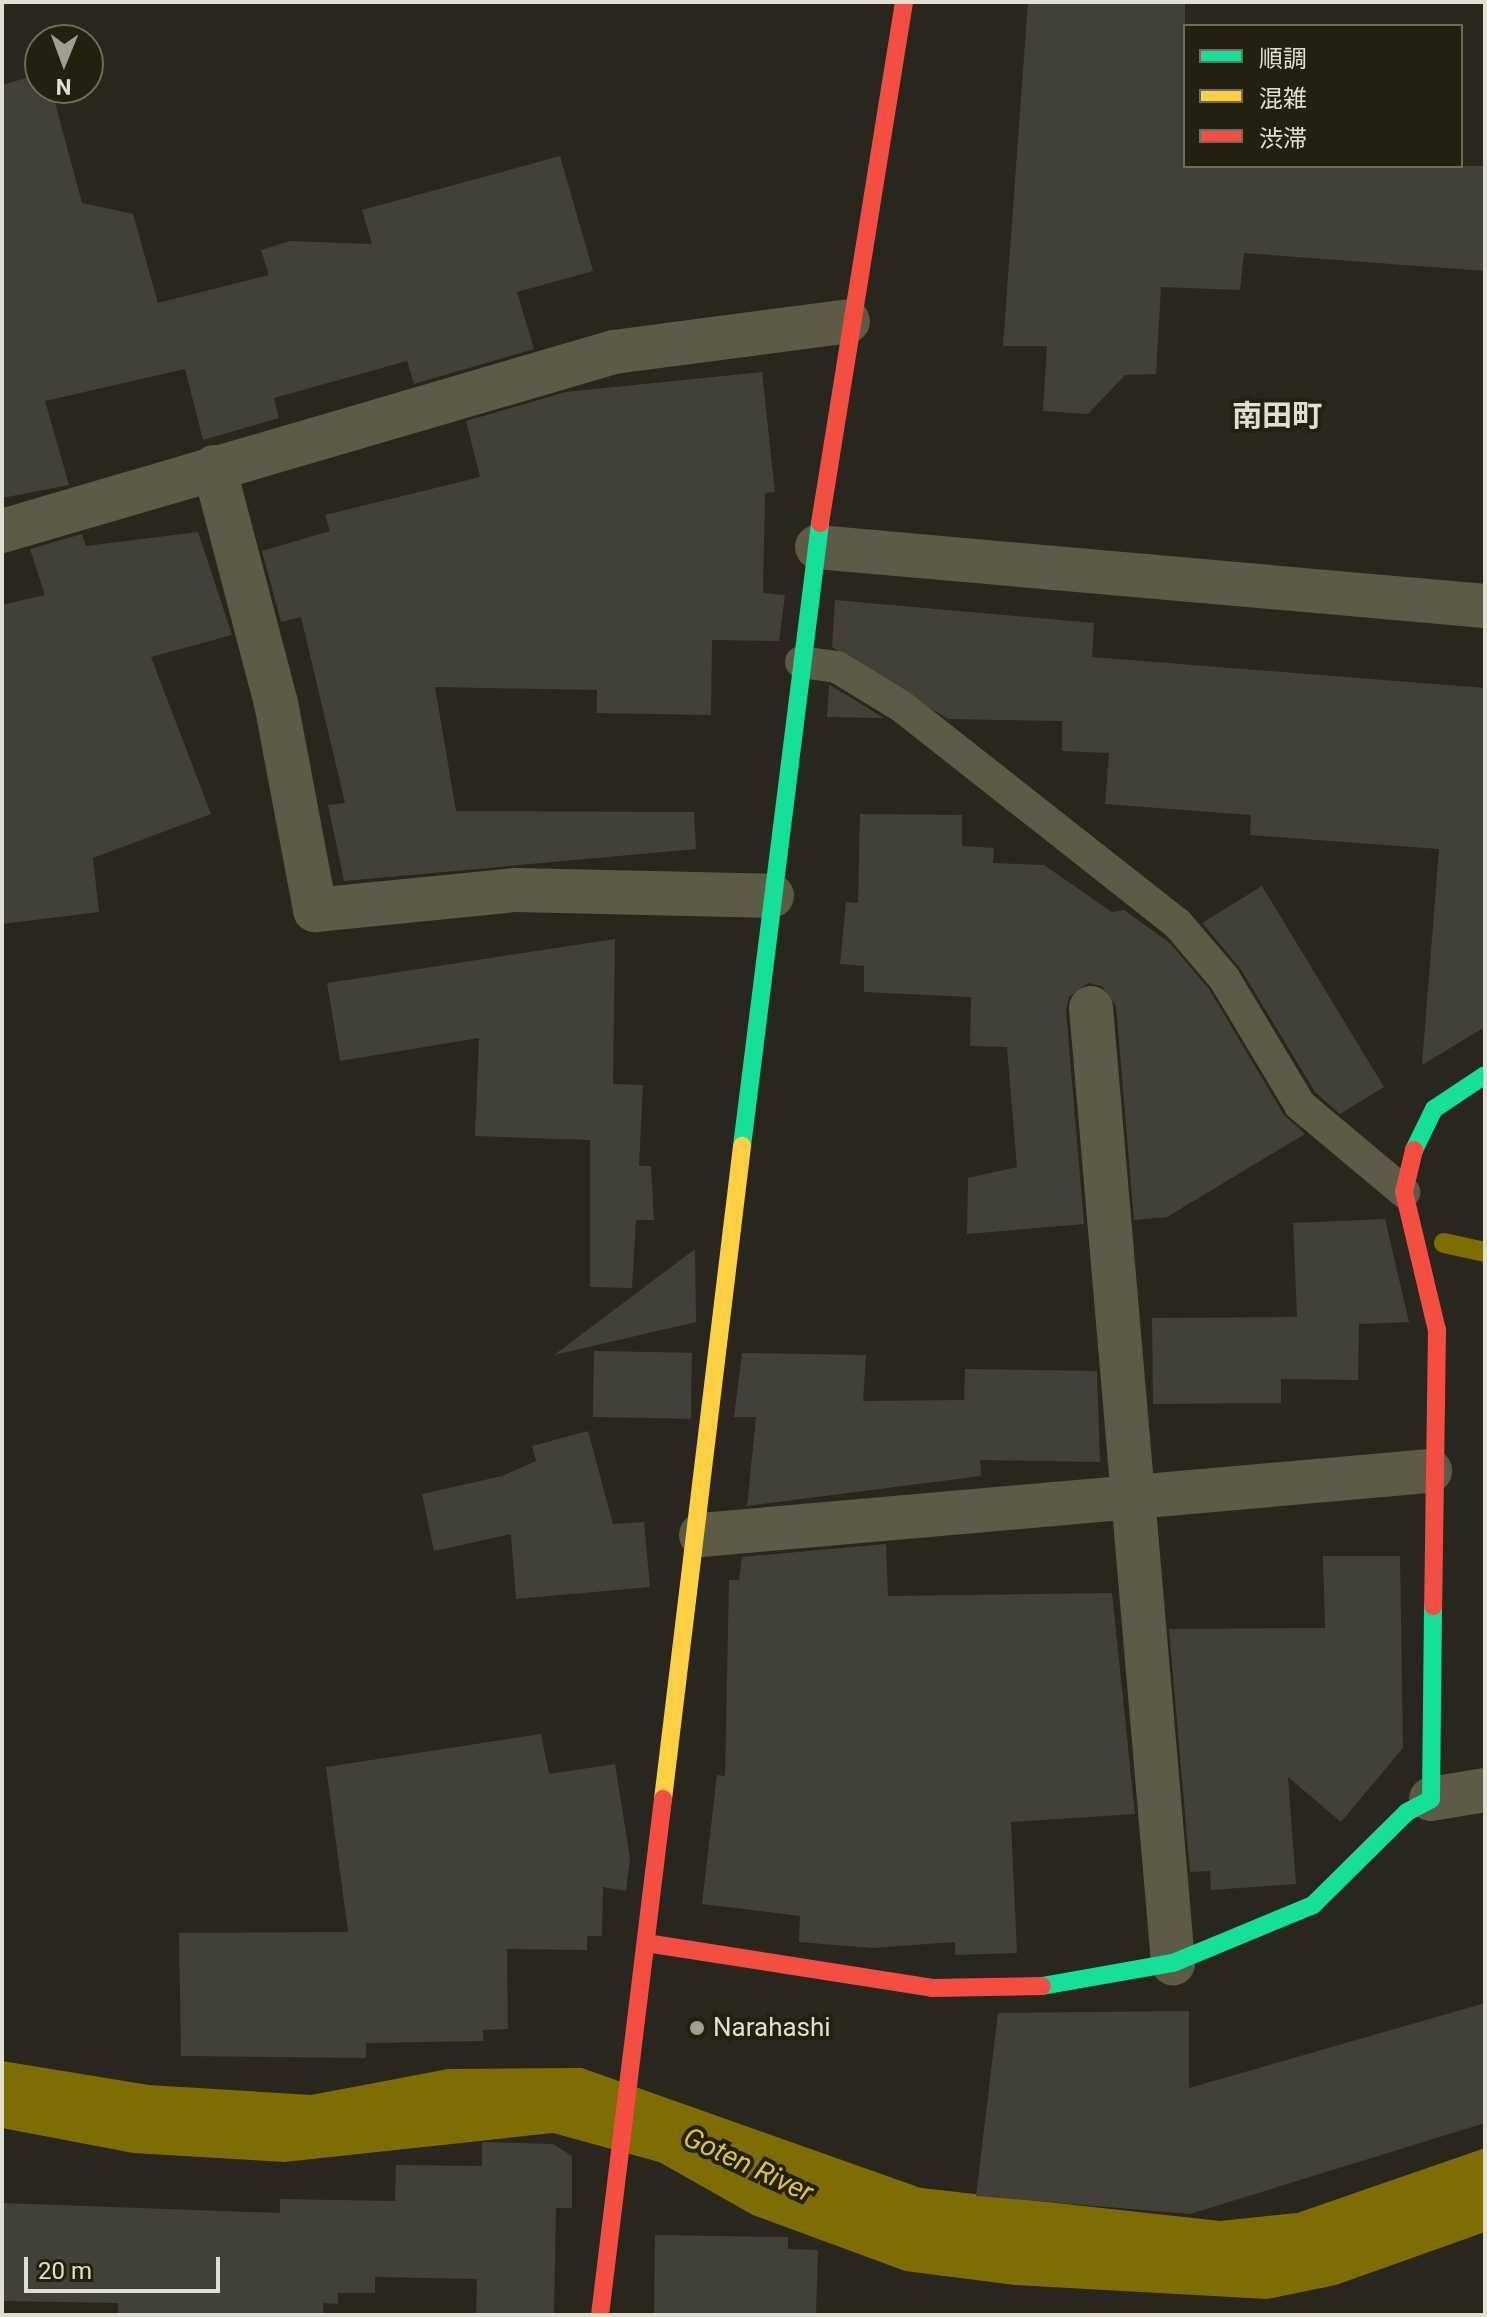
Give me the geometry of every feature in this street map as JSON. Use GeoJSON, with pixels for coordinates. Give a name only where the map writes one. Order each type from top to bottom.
{"type":"FeatureCollection","features":[{"type":"Feature","properties":{"kind":"street"},"geometry":{"type":"LineString","coordinates":[[600,2315],[615,2159],[701,1535],[801,662],[848,321],[904,2]]}},
{"type":"Feature","properties":{"kind":"street"},"geometry":{"type":"LineString","coordinates":[[2,531],[614,352],[848,321]]}},
{"type":"Feature","properties":{"kind":"street"},"geometry":{"type":"LineString","coordinates":[[214,467],[276,703],[315,910],[516,890],[772,896]]}},
{"type":"Feature","properties":{"kind":"street"},"geometry":{"type":"LineString","coordinates":[[817,547],[1485,606]]}},
{"type":"Feature","properties":{"kind":"street"},"geometry":{"type":"LineString","coordinates":[[1091,1008],[1130,1494],[1173,1963]]}},
{"type":"Feature","properties":{"kind":"street"},"geometry":{"type":"LineString","coordinates":[[1431,1799],[1430,1471],[1434,1298],[1404,1192],[1409,1161],[1434,1109],[1485,1075]]}},
{"type":"Feature","properties":{"kind":"street"},"geometry":{"type":"LineString","coordinates":[[701,1535],[1130,1494],[1430,1471]]}},
{"type":"Feature","properties":{"kind":"street"},"geometry":{"type":"LineString","coordinates":[[646,1943],[932,1988],[1031,1988],[1173,1963],[1313,1905],[1407,1812],[1431,1799],[1485,1790]]}},
{"type":"Feature","properties":{"kind":"lane"},"geometry":{"type":"LineString","coordinates":[[801,662],[837,667],[901,706],[1177,923],[1224,978],[1300,1105],[1404,1192]]}},
{"type":"Feature","properties":{"kind":"water","name":"Goten River"},"geometry":{"type":"Polygon","coordinates":[[[2,2061],[149,2085],[311,2095],[448,2069],[582,2068],[921,2188],[1220,2221],[1297,2213],[1485,2148],[1485,2232],[1336,2285],[1267,2299],[1015,2285],[905,2271],[753,2215],[659,2162],[553,2133],[284,2162],[133,2153],[2,2128],[2,2061]]]}},
{"type":"Feature","properties":{"kind":"building"},"geometry":{"type":"Polygon","coordinates":[[[1028,2],[1185,2],[1183,168],[1485,166],[1485,271],[1244,253],[1240,290],[1161,287],[1156,374],[1125,375],[1088,414],[1043,411],[1047,346],[1003,346],[1028,2]]]}},
{"type":"Feature","properties":{"kind":"building"},"geometry":{"type":"Polygon","coordinates":[[[24,79],[24,104],[55,104],[82,203],[133,214],[158,303],[269,275],[261,250],[290,241],[372,244],[362,210],[560,156],[593,271],[517,292],[534,349],[414,384],[407,361],[274,398],[279,418],[203,440],[185,369],[45,401],[69,485],[2,498],[2,85],[24,79]]]}},
{"type":"Feature","properties":{"kind":"building"},"geometry":{"type":"Polygon","coordinates":[[[762,372],[775,492],[765,493],[763,593],[785,595],[779,641],[712,640],[711,715],[597,713],[597,690],[435,687],[456,811],[694,812],[696,849],[344,881],[328,805],[345,803],[301,617],[281,622],[262,551],[330,531],[325,515],[480,477],[466,421],[566,392],[762,372]]]}},
{"type":"Feature","properties":{"kind":"building"},"geometry":{"type":"Polygon","coordinates":[[[198,532],[232,635],[151,657],[211,814],[93,858],[99,912],[2,924],[2,605],[45,595],[30,549],[82,534],[86,546],[198,532]]]}},
{"type":"Feature","properties":{"kind":"building"},"geometry":{"type":"Polygon","coordinates":[[[835,600],[1094,623],[1092,657],[1485,688],[1485,1027],[1422,1065],[1439,849],[1250,835],[1251,815],[1105,804],[1109,753],[1062,751],[1062,721],[948,719],[832,647],[835,600]]]}},
{"type":"Feature","properties":{"kind":"building"},"geometry":{"type":"Polygon","coordinates":[[[830,685],[884,718],[827,717],[830,685]]]}},
{"type":"Feature","properties":{"kind":"building"},"geometry":{"type":"Polygon","coordinates":[[[860,814],[962,815],[962,846],[994,848],[993,863],[1044,865],[1112,912],[1124,910],[1170,943],[1209,989],[1284,1115],[1305,1134],[1167,1217],[1134,1220],[1116,1006],[1102,986],[1088,983],[1069,997],[1066,1010],[1084,1224],[967,1234],[968,1178],[1017,1167],[1007,1047],[970,1046],[971,997],[864,992],[864,966],[840,964],[846,902],[858,903],[860,814]]]}},
{"type":"Feature","properties":{"kind":"building"},"geometry":{"type":"Polygon","coordinates":[[[1262,886],[1384,1087],[1340,1114],[1315,1092],[1240,968],[1202,923],[1262,886]]]}},
{"type":"Feature","properties":{"kind":"building"},"geometry":{"type":"Polygon","coordinates":[[[615,939],[613,1084],[643,1085],[639,1166],[651,1166],[654,1220],[636,1220],[632,1288],[590,1287],[590,1140],[475,1136],[479,1038],[340,1061],[327,983],[615,939]]]}},
{"type":"Feature","properties":{"kind":"building"},"geometry":{"type":"Polygon","coordinates":[[[1385,1219],[1409,1322],[1359,1324],[1358,1380],[1281,1379],[1281,1403],[1153,1404],[1152,1318],[1297,1317],[1293,1223],[1385,1219]]]}},
{"type":"Feature","properties":{"kind":"building"},"geometry":{"type":"Polygon","coordinates":[[[695,1249],[696,1322],[554,1355],[695,1249]]]}},
{"type":"Feature","properties":{"kind":"building"},"geometry":{"type":"Polygon","coordinates":[[[594,1351],[692,1353],[691,1419],[593,1417],[594,1351]]]}},
{"type":"Feature","properties":{"kind":"building"},"geometry":{"type":"Polygon","coordinates":[[[742,1353],[866,1355],[863,1401],[964,1400],[965,1369],[1097,1371],[1100,1462],[980,1460],[981,1476],[747,1506],[756,1417],[734,1417],[742,1353]]]}},
{"type":"Feature","properties":{"kind":"building"},"geometry":{"type":"Polygon","coordinates":[[[588,1431],[613,1524],[644,1522],[650,1587],[516,1599],[511,1534],[434,1551],[422,1494],[502,1476],[536,1461],[532,1446],[588,1431]]]}},
{"type":"Feature","properties":{"kind":"building"},"geometry":{"type":"Polygon","coordinates":[[[886,1544],[888,1596],[1112,1593],[1135,1814],[1011,1822],[1017,1953],[955,1955],[955,1942],[872,1948],[799,1942],[800,1916],[702,1904],[717,1775],[725,1776],[729,1580],[739,1580],[742,1557],[886,1544]]]}},
{"type":"Feature","properties":{"kind":"building"},"geometry":{"type":"Polygon","coordinates":[[[1323,1556],[1400,1556],[1403,1748],[1341,1822],[1288,1777],[1296,1884],[1211,1890],[1210,1871],[1190,1872],[1169,1629],[1325,1628],[1323,1556]]]}},
{"type":"Feature","properties":{"kind":"building"},"geometry":{"type":"Polygon","coordinates":[[[541,1734],[549,1774],[615,1764],[630,1858],[626,1891],[603,1887],[602,1936],[587,1936],[587,1950],[507,1949],[508,2029],[483,2030],[483,2041],[366,2043],[366,2058],[181,2056],[179,1933],[348,1932],[326,1767],[541,1734]]]}},
{"type":"Feature","properties":{"kind":"building"},"geometry":{"type":"Polygon","coordinates":[[[1485,2003],[1485,2123],[1190,2214],[976,2196],[998,2013],[1189,2011],[1189,2088],[1485,2003]]]}},
{"type":"Feature","properties":{"kind":"building"},"geometry":{"type":"Polygon","coordinates":[[[482,2142],[553,2144],[572,2156],[572,2208],[556,2208],[554,2315],[476,2315],[477,2279],[375,2277],[375,2293],[338,2293],[338,2304],[323,2303],[323,2315],[118,2315],[118,2303],[2,2301],[2,2203],[280,2213],[280,2199],[395,2201],[396,2165],[482,2166],[482,2142]]]}},
{"type":"Feature","properties":{"kind":"building"},"geometry":{"type":"Polygon","coordinates":[[[655,2235],[788,2237],[788,2249],[818,2250],[816,2315],[654,2315],[655,2235]]]}},
{"type":"Feature","properties":{"kind":"waterway"},"geometry":{"type":"LineString","coordinates":[[1444,1243],[1485,1252]]}},
{"type":"Feature","properties":{"kind":"traffic: fast"},"geometry":{"type":"LineString","coordinates":[[742,1146],[820,523]]}},
{"type":"Feature","properties":{"kind":"traffic: fast"},"geometry":{"type":"LineString","coordinates":[[1414,1150],[1434,1109],[1485,1075]]}},
{"type":"Feature","properties":{"kind":"traffic: fast"},"geometry":{"type":"LineString","coordinates":[[1042,1986],[1173,1963],[1313,1905],[1407,1812],[1431,1799],[1433,1606]]}},
{"type":"Feature","properties":{"kind":"traffic: slow"},"geometry":{"type":"LineString","coordinates":[[663,1799],[742,1146]]}},
{"type":"Feature","properties":{"kind":"traffic: jam"},"geometry":{"type":"LineString","coordinates":[[820,523],[904,2]]}},
{"type":"Feature","properties":{"kind":"traffic: jam"},"geometry":{"type":"LineString","coordinates":[[1414,1150],[1404,1192],[1437,1330],[1433,1606]]}},
{"type":"Feature","properties":{"kind":"traffic: jam"},"geometry":{"type":"LineString","coordinates":[[600,2315],[663,1799]]}},
{"type":"Feature","properties":{"kind":"traffic: jam"},"geometry":{"type":"LineString","coordinates":[[646,1943],[932,1988],[1042,1986]]}},
{"type":"Feature","properties":{"kind":"place","name":"Narahashi"},"geometry":{"type":"Point","coordinates":[697,2028]}},
{"type":"Feature","properties":{"kind":"district","name":"南田町"},"geometry":{"type":"Point","coordinates":[1277,416]}}]}
